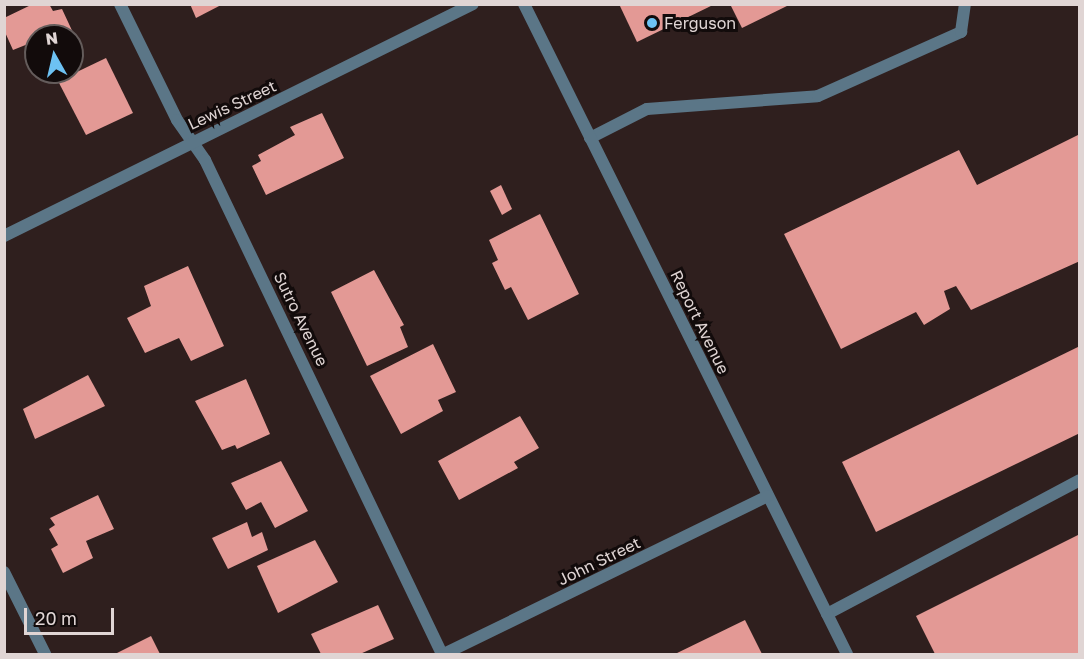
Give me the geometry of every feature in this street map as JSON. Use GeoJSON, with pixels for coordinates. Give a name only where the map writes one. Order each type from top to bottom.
{"type":"FeatureCollection","features":[{"type":"Feature","properties":{"kind":"street","name":"Sutro Avenue"},"geometry":{"type":"LineString","coordinates":[[120,4],[177,120],[205,160],[371,500],[443,654]]}},
{"type":"Feature","properties":{"kind":"street","name":"Lewis Street"},"geometry":{"type":"LineString","coordinates":[[4,236],[474,4]]}},
{"type":"Feature","properties":{"kind":"street","name":"Report Avenue"},"geometry":{"type":"LineString","coordinates":[[524,4],[847,654]]}},
{"type":"Feature","properties":{"kind":"street"},"geometry":{"type":"LineString","coordinates":[[590,138],[647,109],[818,96],[961,32],[965,4]]}},
{"type":"Feature","properties":{"kind":"street"},"geometry":{"type":"LineString","coordinates":[[827,614],[1080,480]]}},
{"type":"Feature","properties":{"kind":"street","name":"John Street"},"geometry":{"type":"LineString","coordinates":[[443,654],[768,496]]}},
{"type":"Feature","properties":{"kind":"street"},"geometry":{"type":"LineString","coordinates":[[4,572],[45,654]]}},
{"type":"Feature","properties":{"kind":"building"},"geometry":{"type":"Polygon","coordinates":[[[33,4],[49,4],[53,11],[62,9],[69,24],[24,24],[24,46],[13,50],[4,30],[4,18],[33,4]]]}},
{"type":"Feature","properties":{"kind":"building"},"geometry":{"type":"Polygon","coordinates":[[[190,4],[223,4],[196,18],[190,4]]]}},
{"type":"Feature","properties":{"kind":"building","name":"Ferguson"},"geometry":{"type":"Polygon","coordinates":[[[619,4],[715,4],[637,42],[619,4]]]}},
{"type":"Feature","properties":{"kind":"building","name":"Ferguson"},"geometry":{"type":"Polygon","coordinates":[[[730,4],[791,4],[742,28],[730,4]]]}},
{"type":"Feature","properties":{"kind":"building"},"geometry":{"type":"Polygon","coordinates":[[[106,58],[133,113],[86,135],[60,84],[84,84],[84,69],[106,58]]]}},
{"type":"Feature","properties":{"kind":"building"},"geometry":{"type":"Polygon","coordinates":[[[322,113],[344,158],[266,195],[252,166],[261,161],[258,155],[295,135],[290,127],[322,113]]]}},
{"type":"Feature","properties":{"kind":"building"},"geometry":{"type":"Polygon","coordinates":[[[1080,134],[1080,261],[971,310],[956,286],[944,291],[950,309],[924,325],[916,312],[841,349],[784,234],[959,150],[977,185],[1080,134]]]}},
{"type":"Feature","properties":{"kind":"building"},"geometry":{"type":"Polygon","coordinates":[[[501,185],[512,209],[502,215],[490,191],[501,185]]]}},
{"type":"Feature","properties":{"kind":"building"},"geometry":{"type":"Polygon","coordinates":[[[540,214],[579,294],[528,320],[511,287],[505,290],[492,263],[498,260],[489,240],[540,214]]]}},
{"type":"Feature","properties":{"kind":"building"},"geometry":{"type":"Polygon","coordinates":[[[188,266],[224,346],[191,361],[179,338],[145,353],[127,318],[151,306],[144,286],[188,266]]]}},
{"type":"Feature","properties":{"kind":"building"},"geometry":{"type":"Polygon","coordinates":[[[374,270],[404,325],[400,327],[408,347],[367,366],[331,292],[374,270]]]}},
{"type":"Feature","properties":{"kind":"building"},"geometry":{"type":"Polygon","coordinates":[[[433,344],[456,392],[438,400],[443,411],[401,434],[370,376],[433,344]]]}},
{"type":"Feature","properties":{"kind":"building"},"geometry":{"type":"Polygon","coordinates":[[[1080,346],[1080,433],[876,532],[842,462],[1080,346]]]}},
{"type":"Feature","properties":{"kind":"building"},"geometry":{"type":"Polygon","coordinates":[[[88,375],[105,406],[35,439],[23,409],[88,375]]]}},
{"type":"Feature","properties":{"kind":"building"},"geometry":{"type":"Polygon","coordinates":[[[246,379],[270,434],[237,449],[235,445],[222,450],[195,401],[246,379]]]}},
{"type":"Feature","properties":{"kind":"building"},"geometry":{"type":"Polygon","coordinates":[[[520,416],[539,448],[514,462],[518,468],[459,500],[438,461],[520,416]]]}},
{"type":"Feature","properties":{"kind":"building"},"geometry":{"type":"Polygon","coordinates":[[[281,461],[308,511],[275,528],[261,502],[246,510],[231,483],[281,461]]]}},
{"type":"Feature","properties":{"kind":"building"},"geometry":{"type":"Polygon","coordinates":[[[98,495],[114,529],[86,541],[93,558],[63,573],[51,549],[58,545],[49,529],[55,525],[50,518],[98,495]]]}},
{"type":"Feature","properties":{"kind":"building"},"geometry":{"type":"Polygon","coordinates":[[[247,522],[252,537],[262,532],[268,550],[228,569],[212,538],[247,522]]]}},
{"type":"Feature","properties":{"kind":"building"},"geometry":{"type":"Polygon","coordinates":[[[1080,534],[1080,654],[935,654],[916,616],[1080,534]]]}},
{"type":"Feature","properties":{"kind":"building"},"geometry":{"type":"Polygon","coordinates":[[[315,540],[338,582],[278,613],[257,566],[315,540]]]}},
{"type":"Feature","properties":{"kind":"building"},"geometry":{"type":"Polygon","coordinates":[[[378,605],[394,639],[360,654],[321,654],[311,634],[378,605]]]}},
{"type":"Feature","properties":{"kind":"building"},"geometry":{"type":"Polygon","coordinates":[[[745,620],[762,654],[675,654],[745,620]]]}},
{"type":"Feature","properties":{"kind":"building"},"geometry":{"type":"Polygon","coordinates":[[[151,636],[160,654],[115,654],[151,636]]]}},
{"type":"Feature","properties":{"kind":"place","name":"Ferguson"},"geometry":{"type":"Point","coordinates":[652,23]}}]}
